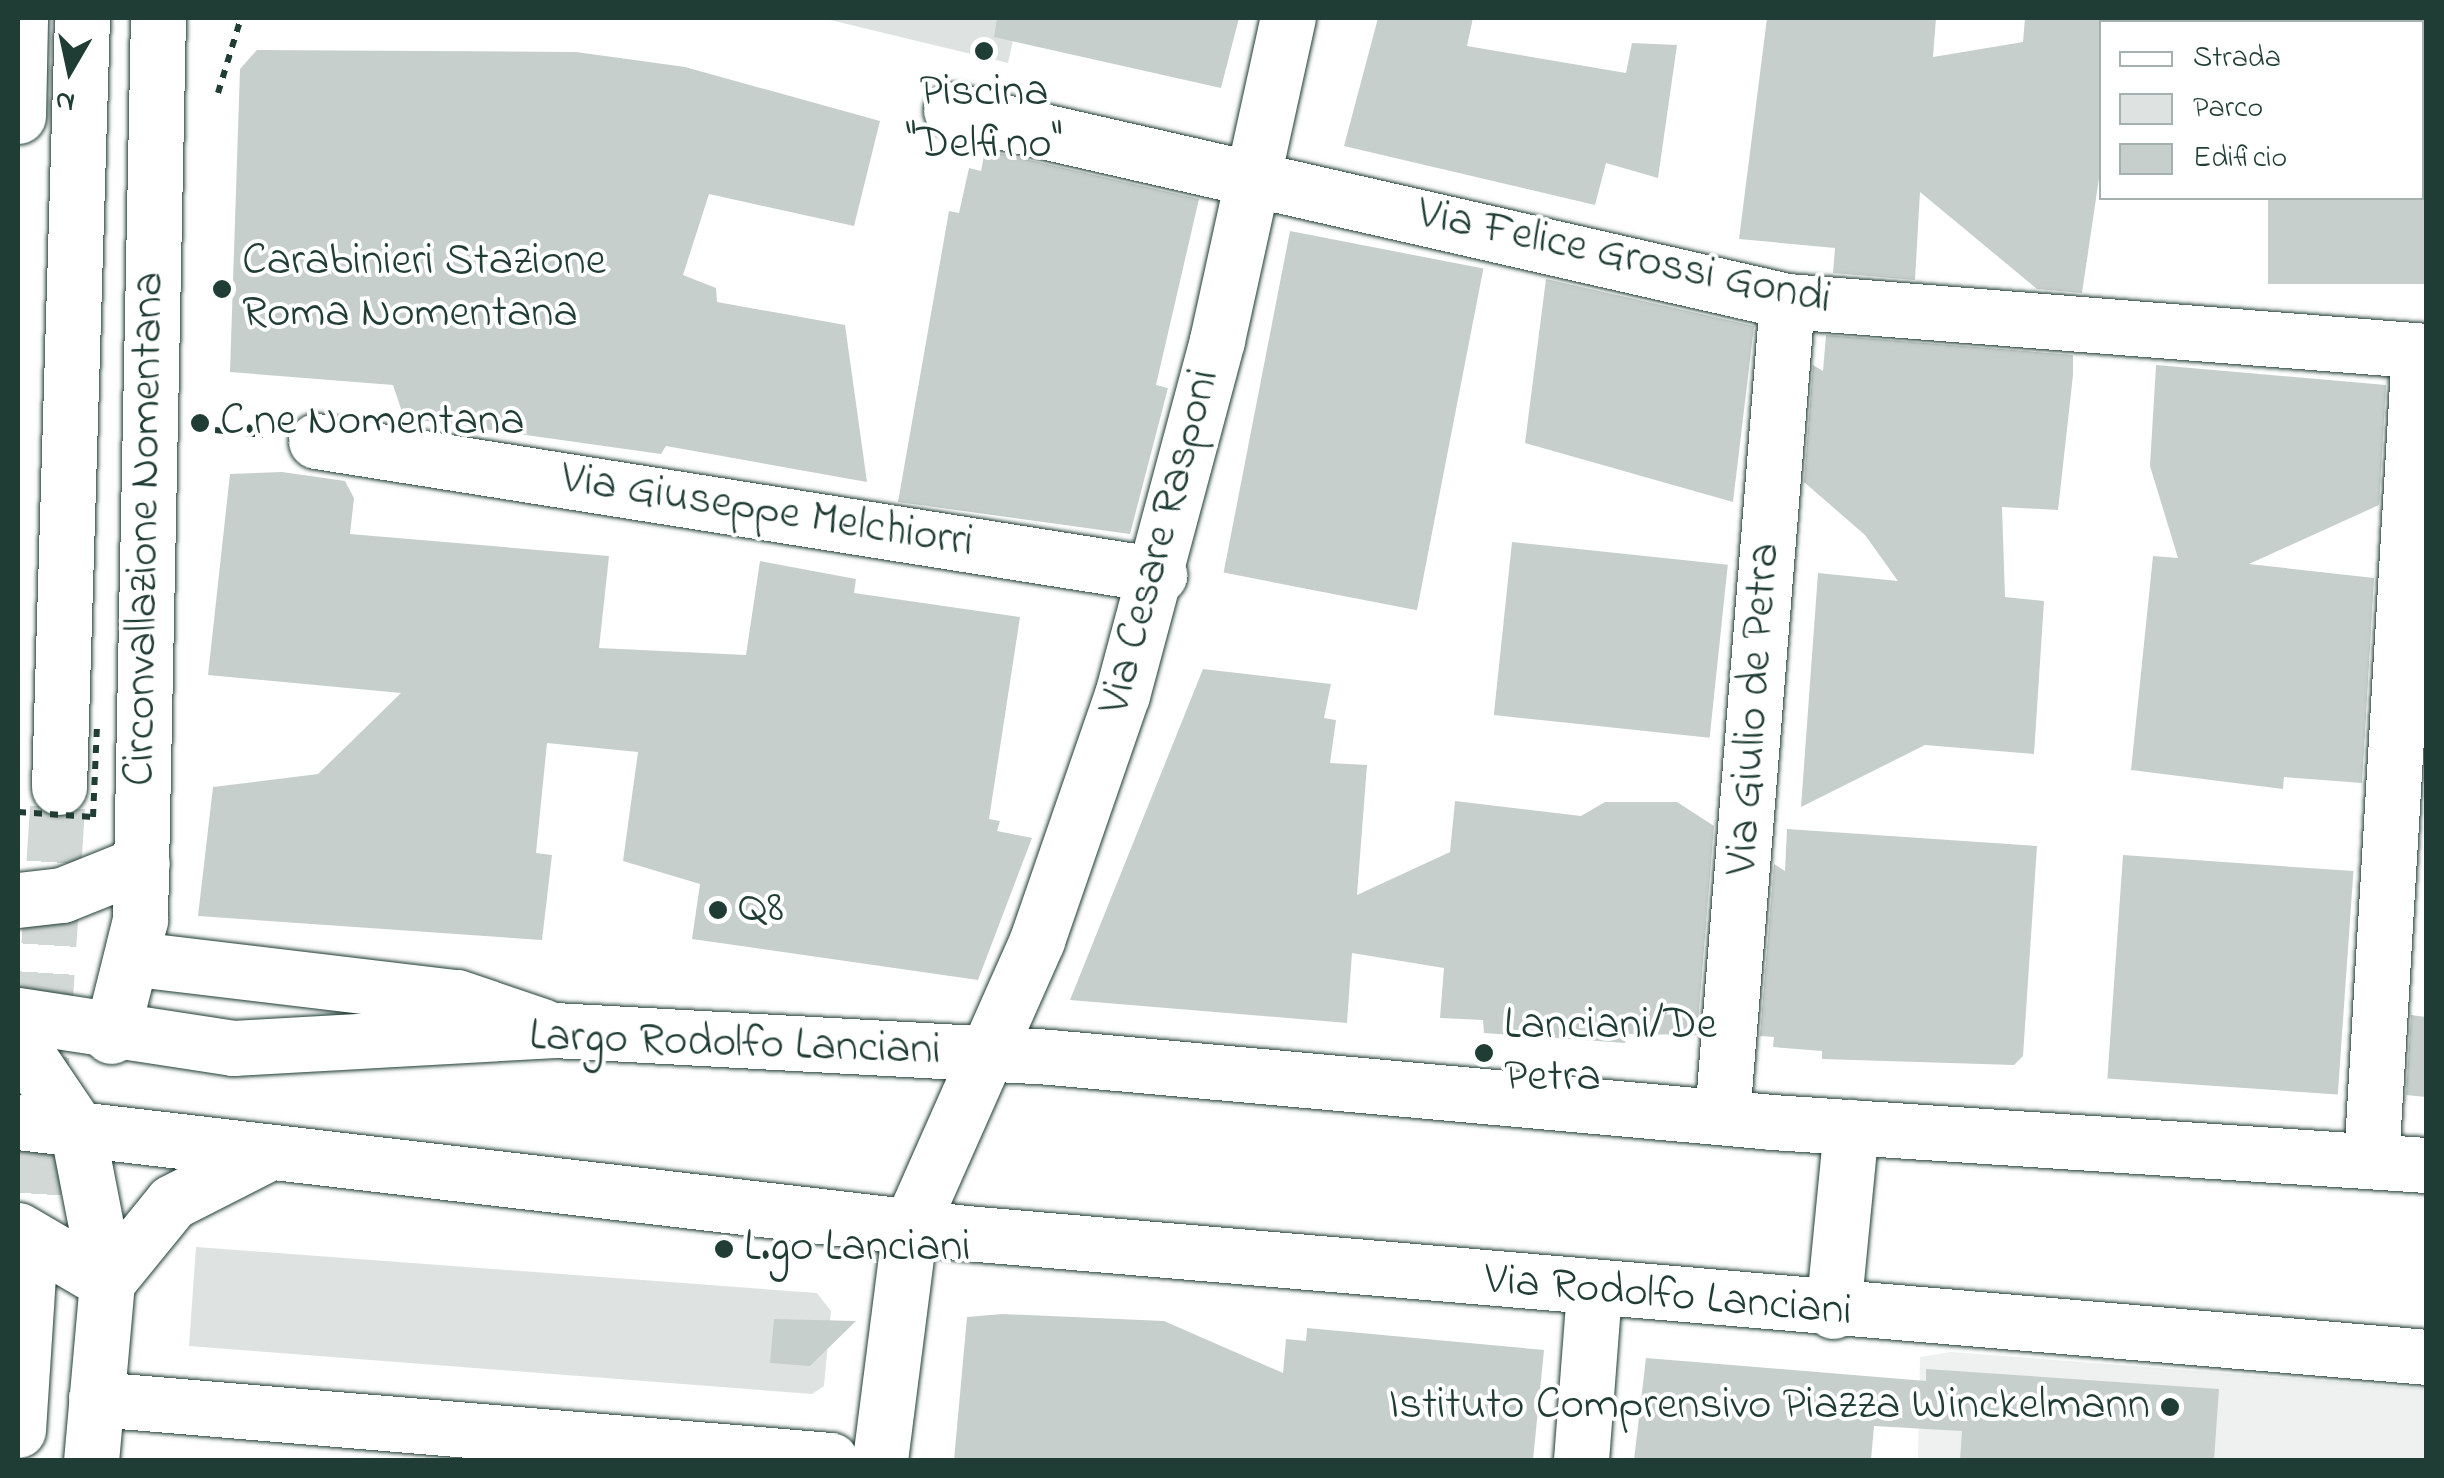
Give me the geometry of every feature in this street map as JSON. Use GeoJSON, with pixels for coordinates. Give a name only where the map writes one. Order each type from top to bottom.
{"type":"FeatureCollection","features":[{"type":"Feature","properties":{"kind":"street"},"geometry":{"type":"LineString","coordinates":[[18,116],[20,18]]}},
{"type":"Feature","properties":{"kind":"street","name":"Circonvallazione Nomentana"},"geometry":{"type":"LineString","coordinates":[[38,800],[82,18]]}},
{"type":"Feature","properties":{"kind":"street","name":"Circonvallazione Nomentana"},"geometry":{"type":"LineString","coordinates":[[77,1128],[136,959],[142,863],[158,18]]}},
{"type":"Feature","properties":{"kind":"street","name":"Via Cesare Rasponi"},"geometry":{"type":"LineString","coordinates":[[990,1054],[1159,575],[1255,178],[1288,18]]}},
{"type":"Feature","properties":{"kind":"street","name":"Via Felice Grossi Gondi"},"geometry":{"type":"LineString","coordinates":[[951,110],[1788,301],[2423,351]]}},
{"type":"Feature","properties":{"kind":"street","name":"Via Giulio de Petra"},"geometry":{"type":"LineString","coordinates":[[1722,1117],[1788,301]]}},
{"type":"Feature","properties":{"kind":"street"},"geometry":{"type":"LineString","coordinates":[[2371,1161],[2423,351]]}},
{"type":"Feature","properties":{"kind":"street","name":"Via Giuseppe Melchiorri"},"geometry":{"type":"LineString","coordinates":[[316,441],[1159,575]]}},
{"type":"Feature","properties":{"kind":"street"},"geometry":{"type":"LineString","coordinates":[[18,900],[62,895],[142,863]]}},
{"type":"Feature","properties":{"kind":"street"},"geometry":{"type":"LineString","coordinates":[[136,959],[457,998],[554,1030]]}},
{"type":"Feature","properties":{"kind":"street","name":"Largo Rodolfo Lanciani"},"geometry":{"type":"LineString","coordinates":[[18,1015],[111,1036],[320,1048],[554,1030],[990,1054],[910,1227],[880,1460]]}},
{"type":"Feature","properties":{"kind":"street"},"geometry":{"type":"LineString","coordinates":[[18,1041],[77,1128],[107,1282],[90,1460]]}},
{"type":"Feature","properties":{"kind":"street"},"geometry":{"type":"LineString","coordinates":[[990,1054],[1722,1117],[2426,1165]]}},
{"type":"Feature","properties":{"kind":"street"},"geometry":{"type":"LineString","coordinates":[[18,1122],[910,1227]]}},
{"type":"Feature","properties":{"kind":"street"},"geometry":{"type":"LineString","coordinates":[[1832,1311],[1852,1127]]}},
{"type":"Feature","properties":{"kind":"street"},"geometry":{"type":"LineString","coordinates":[[107,1282],[172,1202],[268,1154]]}},
{"type":"Feature","properties":{"kind":"street","name":"Via Rodolfo Lanciani"},"geometry":{"type":"LineString","coordinates":[[910,1227],[1594,1292],[2426,1357]]}},
{"type":"Feature","properties":{"kind":"street"},"geometry":{"type":"LineString","coordinates":[[18,1430],[23,1253],[107,1282]]}},
{"type":"Feature","properties":{"kind":"street"},"geometry":{"type":"LineString","coordinates":[[1581,1460],[1594,1292]]}},
{"type":"Feature","properties":{"kind":"street"},"geometry":{"type":"LineString","coordinates":[[96,1399],[830,1460]]}},
{"type":"Feature","properties":{"kind":"path"},"geometry":{"type":"LineString","coordinates":[[218,89],[241,18]]}},
{"type":"Feature","properties":{"kind":"path"},"geometry":{"type":"LineString","coordinates":[[38,800],[93,817],[96,725]]}},
{"type":"Feature","properties":{"kind":"shaded area","name":"Istituto Comprensivo Piazza Winckelmann"},"geometry":{"type":"Polygon","coordinates":[[[1951,1352],[2426,1389],[2426,1460],[1918,1460],[1920,1357],[1951,1352]]]}},
{"type":"Feature","properties":{"kind":"green space","name":"Piscina \"Delfino\""},"geometry":{"type":"Polygon","coordinates":[[[822,18],[1018,18],[1008,63],[822,18]]]}},
{"type":"Feature","properties":{"kind":"green space"},"geometry":{"type":"Polygon","coordinates":[[[196,1247],[817,1293],[831,1311],[824,1386],[812,1394],[189,1346],[196,1247]]]}},
{"type":"Feature","properties":{"kind":"building"},"geometry":{"type":"Polygon","coordinates":[[[997,18],[1239,18],[1221,88],[994,37],[997,18]]]}},
{"type":"Feature","properties":{"kind":"building"},"geometry":{"type":"Polygon","coordinates":[[[1378,18],[1473,18],[1467,46],[1626,73],[1632,43],[1677,45],[1658,178],[1606,163],[1595,205],[1344,146],[1378,18]]]}},
{"type":"Feature","properties":{"kind":"building"},"geometry":{"type":"Polygon","coordinates":[[[1767,18],[1936,18],[1933,57],[2023,42],[2025,18],[2102,18],[2099,178],[2082,293],[2037,289],[1920,192],[1915,280],[1833,273],[1835,248],[1739,239],[1767,18]]]}},
{"type":"Feature","properties":{"kind":"building"},"geometry":{"type":"Polygon","coordinates":[[[257,50],[576,52],[685,67],[880,121],[854,226],[709,194],[683,275],[716,288],[717,302],[845,325],[867,482],[666,446],[661,454],[404,418],[393,385],[230,372],[240,69],[257,50]]]}},
{"type":"Feature","properties":{"kind":"building"},"geometry":{"type":"Polygon","coordinates":[[[985,150],[1199,199],[1156,385],[1168,388],[1130,534],[898,502],[949,211],[959,213],[969,168],[981,171],[985,150]]]}},
{"type":"Feature","properties":{"kind":"building"},"geometry":{"type":"Polygon","coordinates":[[[2426,198],[2426,284],[2268,284],[2268,200],[2426,198]]]}},
{"type":"Feature","properties":{"kind":"building"},"geometry":{"type":"Polygon","coordinates":[[[1290,231],[1483,269],[1417,610],[1224,573],[1290,231]]]}},
{"type":"Feature","properties":{"kind":"building"},"geometry":{"type":"Polygon","coordinates":[[[1546,279],[1754,326],[1733,502],[1525,443],[1546,279]]]}},
{"type":"Feature","properties":{"kind":"building"},"geometry":{"type":"Polygon","coordinates":[[[1826,335],[2073,355],[2073,375],[2058,510],[2002,507],[2005,597],[2044,601],[2034,754],[1925,745],[1801,807],[1818,573],[1898,581],[1865,535],[1804,482],[1813,365],[1823,371],[1826,335]]]}},
{"type":"Feature","properties":{"kind":"building"},"geometry":{"type":"Polygon","coordinates":[[[2156,365],[2386,385],[2379,505],[2249,564],[2374,578],[2362,783],[2284,777],[2283,789],[2131,770],[2153,556],[2178,558],[2150,466],[2156,365]]]}},
{"type":"Feature","properties":{"kind":"building"},"geometry":{"type":"Polygon","coordinates":[[[282,472],[345,481],[354,498],[350,534],[609,556],[599,648],[746,655],[760,561],[856,579],[854,593],[1020,617],[989,819],[1000,821],[997,831],[1032,838],[978,980],[692,939],[700,884],[623,861],[638,752],[547,743],[536,853],[552,855],[542,940],[198,916],[213,787],[318,774],[401,693],[208,675],[230,474],[282,472]]]}},
{"type":"Feature","properties":{"kind":"building"},"geometry":{"type":"Polygon","coordinates":[[[1512,542],[1728,565],[1710,738],[1494,715],[1512,542]]]}},
{"type":"Feature","properties":{"kind":"building"},"geometry":{"type":"Polygon","coordinates":[[[1203,669],[1331,684],[1324,718],[1336,720],[1330,763],[1367,765],[1357,895],[1450,852],[1455,801],[1581,816],[1605,802],[1677,802],[1714,826],[1697,1035],[1627,1034],[1625,1043],[1484,1033],[1483,1020],[1440,1018],[1444,968],[1352,953],[1347,1023],[1070,1000],[1203,669]]]}},
{"type":"Feature","properties":{"kind":"building"},"geometry":{"type":"Polygon","coordinates":[[[1787,829],[2037,846],[2023,1056],[2014,1065],[1822,1059],[1822,1051],[1773,1047],[1774,1037],[1760,1036],[1774,864],[1785,871],[1787,829]]]}},
{"type":"Feature","properties":{"kind":"building"},"geometry":{"type":"Polygon","coordinates":[[[2123,855],[2353,871],[2338,1095],[2107,1078],[2123,855]]]}},
{"type":"Feature","properties":{"kind":"building"},"geometry":{"type":"Polygon","coordinates":[[[2411,1015],[2426,1017],[2426,1097],[2406,1095],[2411,1015]]]}},
{"type":"Feature","properties":{"kind":"building"},"geometry":{"type":"Polygon","coordinates":[[[1002,1314],[1164,1321],[1283,1373],[1286,1339],[1306,1341],[1307,1328],[1544,1350],[1533,1460],[954,1460],[967,1317],[1002,1314]]]}},
{"type":"Feature","properties":{"kind":"building"},"geometry":{"type":"Polygon","coordinates":[[[774,1319],[856,1321],[810,1366],[770,1363],[774,1319]]]}},
{"type":"Feature","properties":{"kind":"building"},"geometry":{"type":"Polygon","coordinates":[[[1646,1358],[1926,1381],[1926,1369],[2219,1389],[2214,1460],[1960,1460],[1962,1431],[1874,1426],[1871,1460],[1634,1460],[1646,1358]]]}},
{"type":"Feature","properties":{"kind":"tunnel"},"geometry":{"type":"LineString","coordinates":[[28,1276],[59,787]]}},
{"type":"Feature","properties":{"kind":"place","name":"Piscina \"Delfino\""},"geometry":{"type":"Point","coordinates":[984,51]}},
{"type":"Feature","properties":{"kind":"place","name":"Carabinieri Stazione Roma Nomentana"},"geometry":{"type":"Point","coordinates":[222,289]}},
{"type":"Feature","properties":{"kind":"place","name":"C.ne Nomentana"},"geometry":{"type":"Point","coordinates":[200,423]}},
{"type":"Feature","properties":{"kind":"place","name":"Q8"},"geometry":{"type":"Point","coordinates":[718,910]}},
{"type":"Feature","properties":{"kind":"place","name":"Lanciani/De Petra"},"geometry":{"type":"Point","coordinates":[1484,1053]}},
{"type":"Feature","properties":{"kind":"place","name":"L.go Lanciani"},"geometry":{"type":"Point","coordinates":[724,1249]}},
{"type":"Feature","properties":{"kind":"place","name":"Istituto Comprensivo Piazza Winckelmann"},"geometry":{"type":"Point","coordinates":[2170,1407]}}]}
